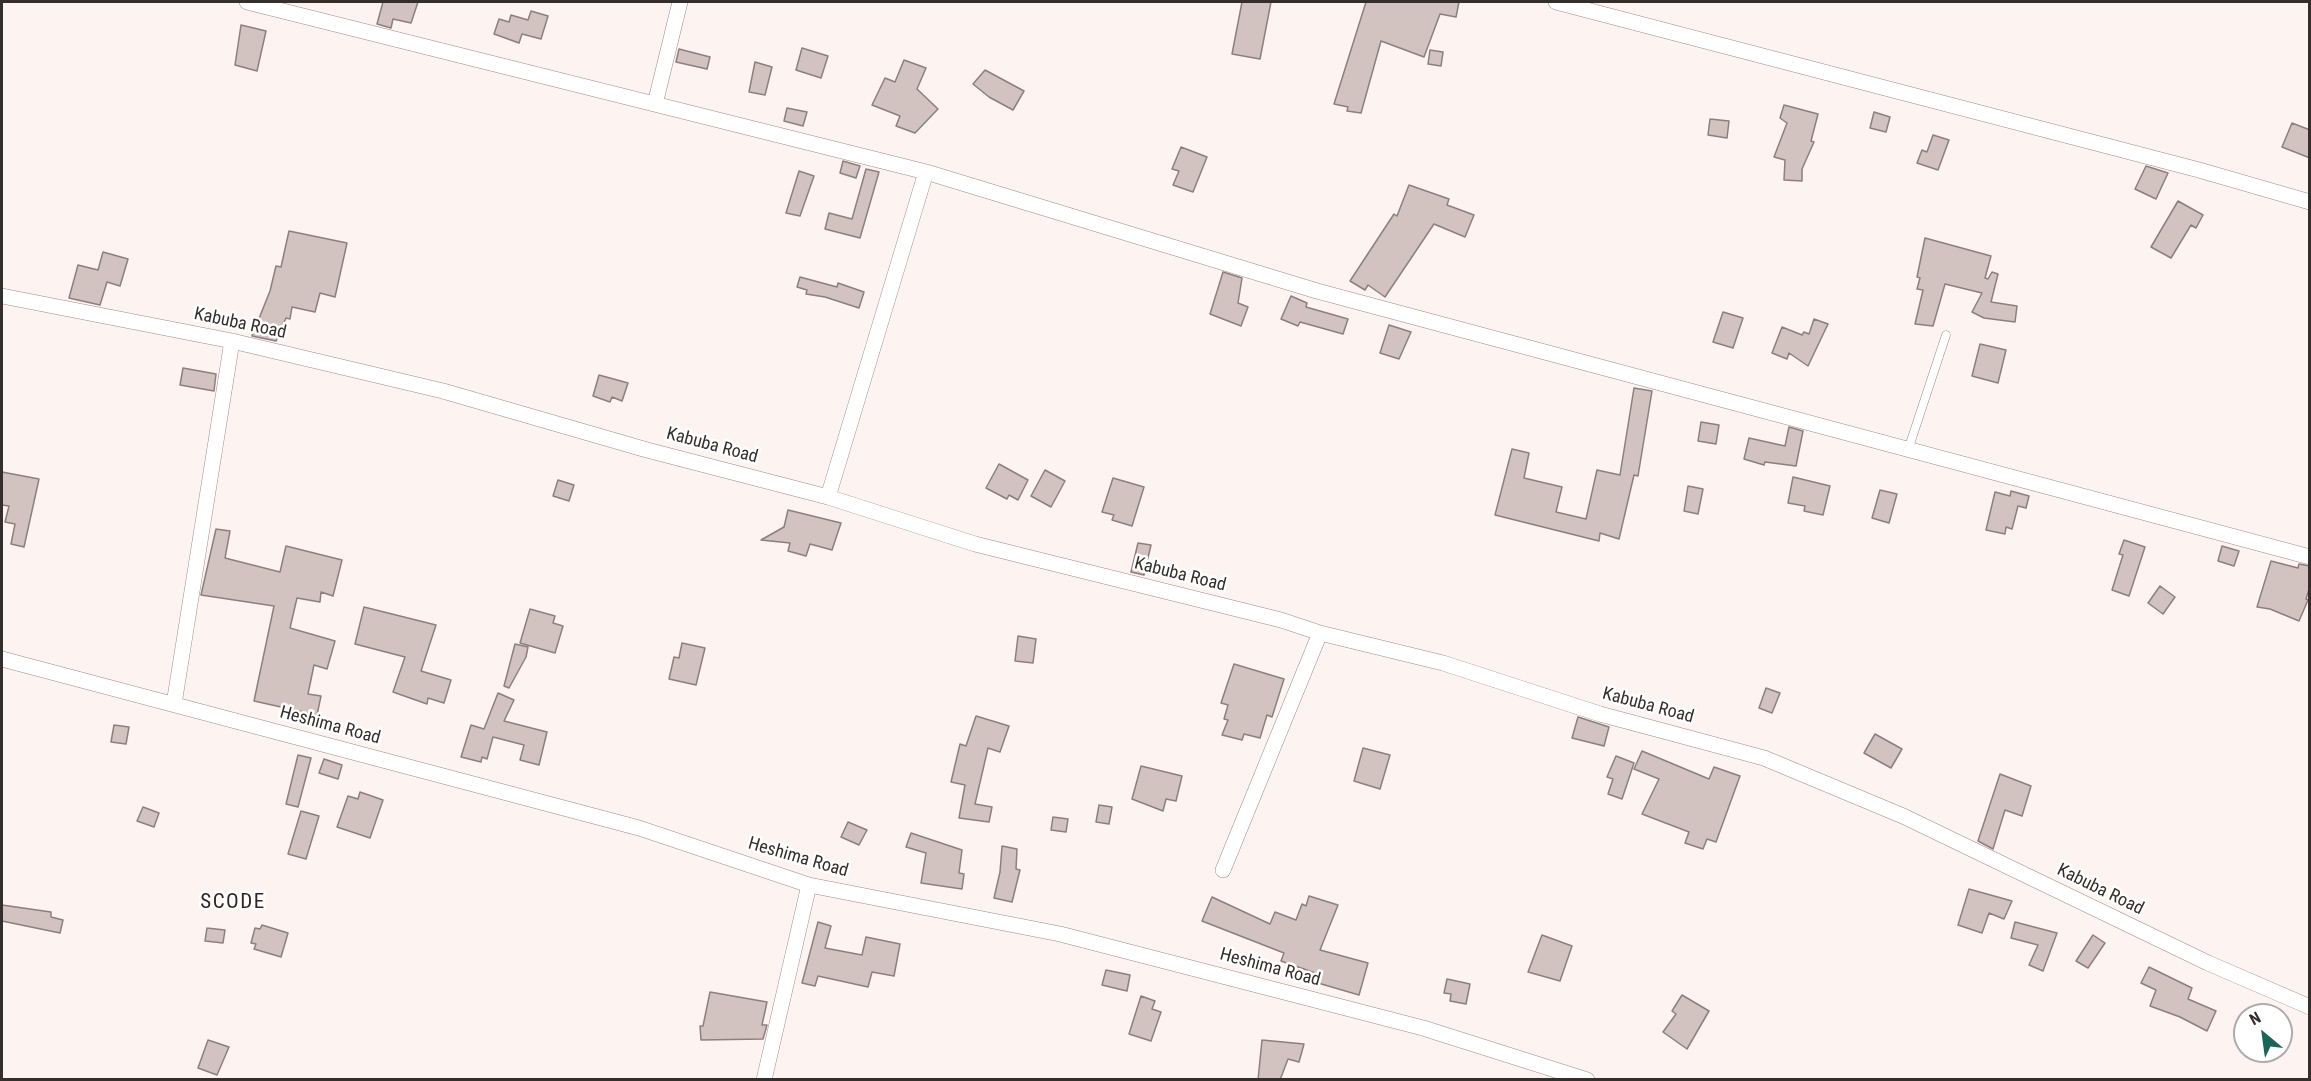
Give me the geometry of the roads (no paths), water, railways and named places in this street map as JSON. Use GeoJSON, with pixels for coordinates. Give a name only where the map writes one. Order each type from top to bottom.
{"type":"FeatureCollection","features":[{"type":"Feature","properties":{"kind":"street"},"geometry":{"type":"LineString","coordinates":[[247,2],[927,172],[1317,291],[2310,557]]}},
{"type":"Feature","properties":{"kind":"street"},"geometry":{"type":"LineString","coordinates":[[655,104],[680,2]]}},
{"type":"Feature","properties":{"kind":"street"},"geometry":{"type":"LineString","coordinates":[[1556,2],[2199,170],[2310,202]]}},
{"type":"Feature","properties":{"kind":"street"},"geometry":{"type":"LineString","coordinates":[[828,497],[927,172]]}},
{"type":"Feature","properties":{"kind":"street","name":"Kabuba Road"},"geometry":{"type":"LineString","coordinates":[[2,296],[232,341],[443,391],[647,450],[828,497],[975,544],[1443,663],[1600,714],[1764,758],[1903,816],[2208,963],[2310,1007]]}},
{"type":"Feature","properties":{"kind":"street"},"geometry":{"type":"LineString","coordinates":[[174,704],[232,341]]}},
{"type":"Feature","properties":{"kind":"street"},"geometry":{"type":"LineString","coordinates":[[1223,870],[1320,633]]}},
{"type":"Feature","properties":{"kind":"street","name":"Heshima Road"},"geometry":{"type":"LineString","coordinates":[[2,660],[639,828],[809,885],[1060,934],[1422,1028],[1587,1080]]}},
{"type":"Feature","properties":{"kind":"street"},"geometry":{"type":"LineString","coordinates":[[764,1080],[809,885]]}},
{"type":"Feature","properties":{"kind":"lane"},"geometry":{"type":"LineString","coordinates":[[1908,450],[1946,335]]}},
{"type":"Feature","properties":{"kind":"district","name":"SCODE"},"geometry":{"type":"Point","coordinates":[233,903]}}]}
